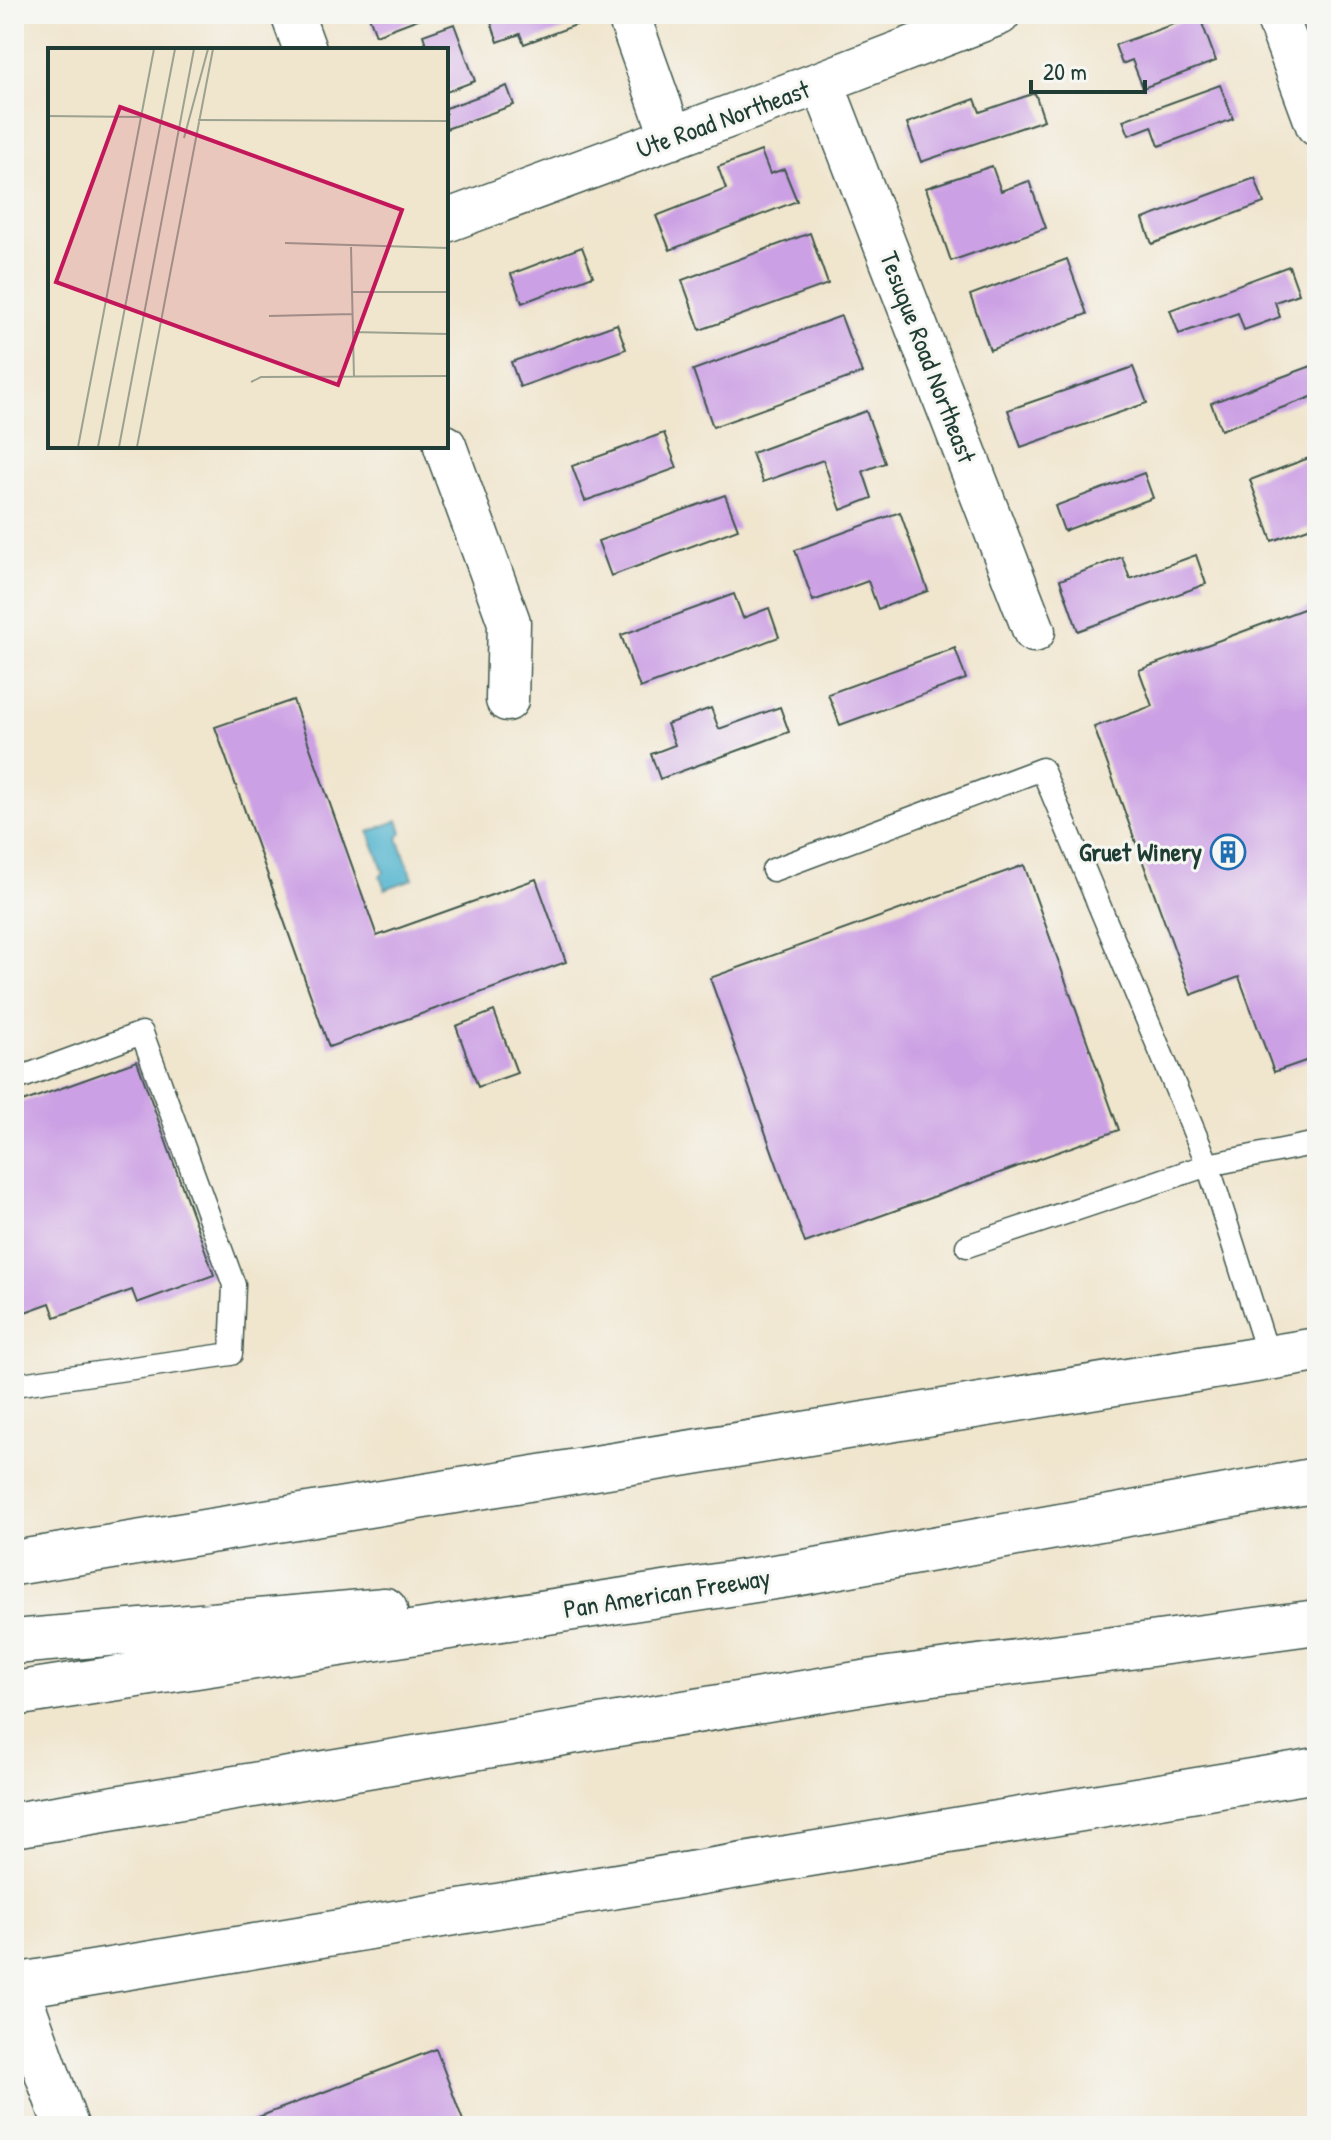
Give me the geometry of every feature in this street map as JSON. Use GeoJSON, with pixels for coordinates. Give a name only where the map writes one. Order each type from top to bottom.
{"type":"FeatureCollection","features":[{"type":"Feature","properties":{"kind":"main road"},"geometry":{"type":"LineString","coordinates":[[14,1563],[1317,1350]]}},
{"type":"Feature","properties":{"kind":"main road","name":"Pan American Freeway"},"geometry":{"type":"LineString","coordinates":[[14,1694],[794,1574],[1317,1480]]}},
{"type":"Feature","properties":{"kind":"main road"},"geometry":{"type":"LineString","coordinates":[[14,1642],[794,1574]]}},
{"type":"Feature","properties":{"kind":"main road"},"geometry":{"type":"LineString","coordinates":[[14,1825],[881,1680],[1317,1622]]}},
{"type":"Feature","properties":{"kind":"main road"},"geometry":{"type":"LineString","coordinates":[[66,2126],[15,1986],[1317,1770]]}},
{"type":"Feature","properties":{"kind":"street"},"geometry":{"type":"LineString","coordinates":[[292,14],[304,48]]}},
{"type":"Feature","properties":{"kind":"street"},"geometry":{"type":"LineString","coordinates":[[628,14],[672,138]]}},
{"type":"Feature","properties":{"kind":"street","name":"Ute Road Northeast"},"geometry":{"type":"LineString","coordinates":[[448,220],[822,82],[940,25],[999,14]]}},
{"type":"Feature","properties":{"kind":"street"},"geometry":{"type":"LineString","coordinates":[[1276,14],[1317,125]]}},
{"type":"Feature","properties":{"kind":"street","name":"Tesuque Road Northeast"},"geometry":{"type":"LineString","coordinates":[[822,82],[1034,631]]}},
{"type":"Feature","properties":{"kind":"street"},"geometry":{"type":"LineString","coordinates":[[446,448],[509,622],[507,700]]}},
{"type":"Feature","properties":{"kind":"lane"},"geometry":{"type":"LineString","coordinates":[[773,870],[1042,769],[1208,1165],[1269,1358]]}},
{"type":"Feature","properties":{"kind":"lane"},"geometry":{"type":"LineString","coordinates":[[14,1080],[142,1033],[234,1285],[231,1354],[14,1385]]}},
{"type":"Feature","properties":{"kind":"lane"},"geometry":{"type":"LineString","coordinates":[[967,1246],[1208,1165],[1317,1143]]}},
{"type":"Feature","properties":{"kind":"water"},"geometry":{"type":"Polygon","coordinates":[[[398,820],[402,832],[398,838],[413,879],[385,889],[380,876],[384,872],[369,832],[398,820]]]}},
{"type":"Feature","properties":{"kind":"building"},"geometry":{"type":"Polygon","coordinates":[[[368,14],[431,14],[376,35],[368,14]]]}},
{"type":"Feature","properties":{"kind":"building"},"geometry":{"type":"Polygon","coordinates":[[[513,14],[597,14],[598,17],[524,44],[520,34],[498,42],[491,22],[513,14]]]}},
{"type":"Feature","properties":{"kind":"building"},"geometry":{"type":"Polygon","coordinates":[[[1199,15],[1216,61],[1143,88],[1132,60],[1122,64],[1115,45],[1199,15]]]}},
{"type":"Feature","properties":{"kind":"building"},"geometry":{"type":"Polygon","coordinates":[[[454,24],[475,81],[448,91],[448,48],[427,48],[423,35],[454,24]]]}},
{"type":"Feature","properties":{"kind":"building"},"geometry":{"type":"Polygon","coordinates":[[[1220,85],[1233,119],[1159,146],[1152,126],[1129,135],[1123,120],[1220,85]]]}},
{"type":"Feature","properties":{"kind":"building"},"geometry":{"type":"Polygon","coordinates":[[[507,86],[514,105],[448,128],[448,107],[507,86]]]}},
{"type":"Feature","properties":{"kind":"building"},"geometry":{"type":"Polygon","coordinates":[[[1035,93],[1044,120],[921,162],[907,123],[975,99],[980,112],[1035,93]]]}},
{"type":"Feature","properties":{"kind":"building"},"geometry":{"type":"Polygon","coordinates":[[[761,151],[770,174],[784,169],[797,201],[670,250],[656,216],[726,189],[718,167],[761,151]]]}},
{"type":"Feature","properties":{"kind":"building"},"geometry":{"type":"Polygon","coordinates":[[[992,166],[1001,191],[1029,181],[1046,228],[951,261],[926,188],[992,166]]]}},
{"type":"Feature","properties":{"kind":"building"},"geometry":{"type":"Polygon","coordinates":[[[1255,178],[1264,203],[1152,244],[1143,219],[1255,178]]]}},
{"type":"Feature","properties":{"kind":"building"},"geometry":{"type":"Polygon","coordinates":[[[810,233],[828,284],[700,330],[682,280],[810,233]]]}},
{"type":"Feature","properties":{"kind":"building"},"geometry":{"type":"Polygon","coordinates":[[[582,247],[593,276],[522,303],[511,274],[582,247]]]}},
{"type":"Feature","properties":{"kind":"building"},"geometry":{"type":"Polygon","coordinates":[[[1067,259],[1087,314],[990,350],[970,295],[1067,259]]]}},
{"type":"Feature","properties":{"kind":"building"},"geometry":{"type":"Polygon","coordinates":[[[1289,266],[1299,294],[1275,302],[1280,317],[1244,330],[1238,313],[1179,334],[1170,310],[1289,266]]]}},
{"type":"Feature","properties":{"kind":"building"},"geometry":{"type":"Polygon","coordinates":[[[841,316],[862,373],[713,427],[693,370],[841,316]]]}},
{"type":"Feature","properties":{"kind":"building"},"geometry":{"type":"Polygon","coordinates":[[[617,324],[626,349],[520,387],[511,362],[617,324]]]}},
{"type":"Feature","properties":{"kind":"building"},"geometry":{"type":"Polygon","coordinates":[[[1317,364],[1317,395],[1221,430],[1211,403],[1317,364]]]}},
{"type":"Feature","properties":{"kind":"building"},"geometry":{"type":"Polygon","coordinates":[[[1133,367],[1147,403],[1021,447],[1008,410],[1133,367]]]}},
{"type":"Feature","properties":{"kind":"building"},"geometry":{"type":"Polygon","coordinates":[[[866,411],[885,463],[863,471],[872,498],[841,510],[823,460],[763,482],[752,453],[866,411]]]}},
{"type":"Feature","properties":{"kind":"building"},"geometry":{"type":"Polygon","coordinates":[[[664,433],[677,468],[585,501],[572,466],[664,433]]]}},
{"type":"Feature","properties":{"kind":"building"},"geometry":{"type":"Polygon","coordinates":[[[1317,455],[1317,525],[1272,541],[1250,480],[1317,455]]]}},
{"type":"Feature","properties":{"kind":"building"},"geometry":{"type":"Polygon","coordinates":[[[1144,473],[1153,498],[1064,531],[1055,506],[1144,473]]]}},
{"type":"Feature","properties":{"kind":"building"},"geometry":{"type":"Polygon","coordinates":[[[725,495],[738,529],[611,576],[598,541],[725,495]]]}},
{"type":"Feature","properties":{"kind":"building"},"geometry":{"type":"Polygon","coordinates":[[[900,512],[928,591],[878,609],[868,581],[813,601],[795,550],[900,512]]]}},
{"type":"Feature","properties":{"kind":"building"},"geometry":{"type":"Polygon","coordinates":[[[1196,555],[1206,584],[1078,631],[1060,580],[1122,557],[1130,579],[1196,555]]]}},
{"type":"Feature","properties":{"kind":"building"},"geometry":{"type":"Polygon","coordinates":[[[734,594],[743,618],[769,608],[779,637],[640,688],[621,635],[734,594]]]}},
{"type":"Feature","properties":{"kind":"building","name":"Gruet Winery"},"geometry":{"type":"Polygon","coordinates":[[[1317,604],[1317,1057],[1274,1072],[1239,977],[1191,995],[1094,727],[1152,706],[1139,670],[1317,604]]]}},
{"type":"Feature","properties":{"kind":"building"},"geometry":{"type":"Polygon","coordinates":[[[955,648],[966,679],[840,725],[828,694],[955,648]]]}},
{"type":"Feature","properties":{"kind":"building"},"geometry":{"type":"Polygon","coordinates":[[[293,700],[377,936],[536,879],[566,962],[329,1047],[215,727],[293,700]]]}},
{"type":"Feature","properties":{"kind":"building"},"geometry":{"type":"Polygon","coordinates":[[[780,707],[789,732],[660,779],[651,754],[675,745],[667,724],[711,708],[719,729],[780,707]]]}},
{"type":"Feature","properties":{"kind":"building"},"geometry":{"type":"Polygon","coordinates":[[[1024,865],[1119,1130],[805,1243],[710,978],[1024,865]]]}},
{"type":"Feature","properties":{"kind":"building"},"geometry":{"type":"Polygon","coordinates":[[[494,1011],[517,1073],[478,1087],[456,1026],[494,1011]]]}},
{"type":"Feature","properties":{"kind":"building"},"geometry":{"type":"Polygon","coordinates":[[[137,1061],[214,1275],[137,1303],[132,1290],[55,1317],[50,1303],[14,1316],[14,1105],[137,1061]]]}},
{"type":"Feature","properties":{"kind":"building"},"geometry":{"type":"Polygon","coordinates":[[[436,2049],[465,2126],[235,2126],[436,2049]]]}},
{"type":"Feature","properties":{"kind":"place","name":"Gruet Winery"},"geometry":{"type":"Point","coordinates":[1228,852]}}]}
